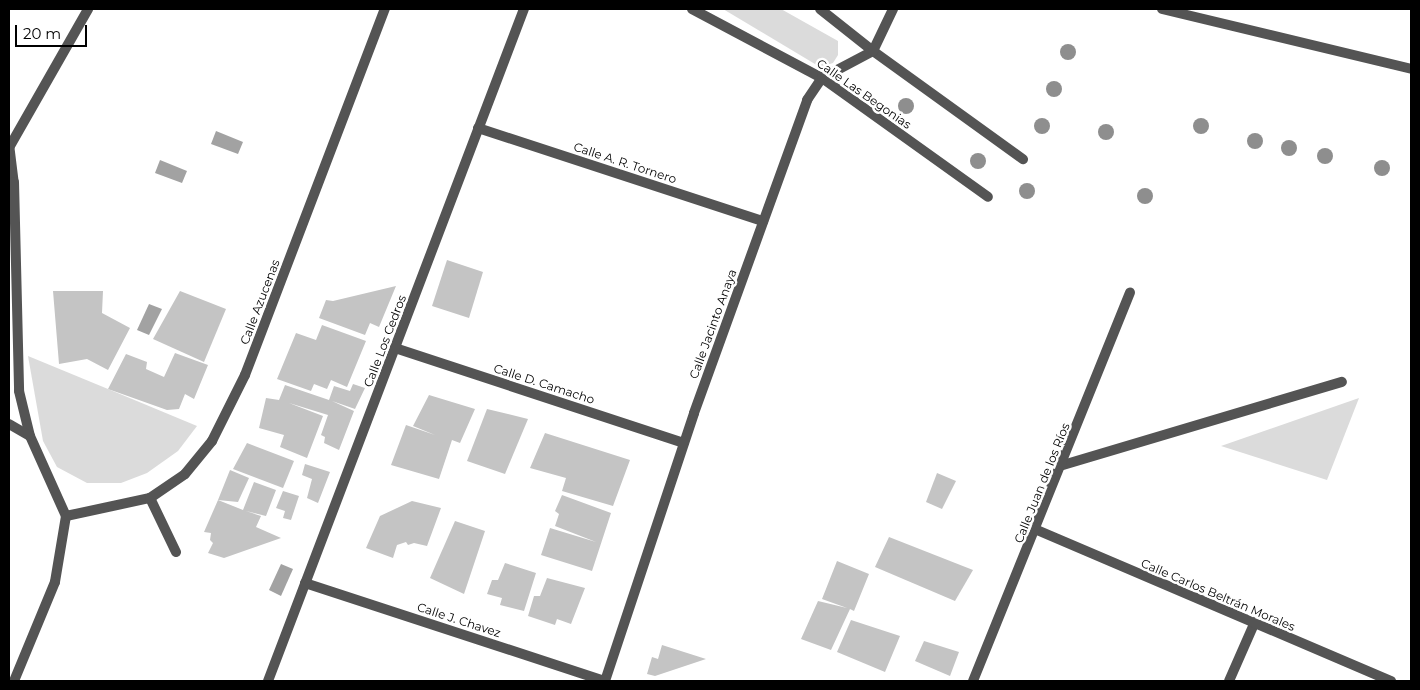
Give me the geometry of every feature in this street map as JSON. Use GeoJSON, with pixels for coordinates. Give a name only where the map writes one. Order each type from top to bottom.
{"type":"FeatureCollection","features":[{"type":"Feature","properties":{"kind":"street"},"geometry":{"type":"LineString","coordinates":[[14,681],[55,582],[66,516],[30,436],[19,392],[14,182],[9,145],[88,9]]}},
{"type":"Feature","properties":{"kind":"street","name":"Calle Azucenas"},"geometry":{"type":"LineString","coordinates":[[66,516],[150,498],[185,474],[212,441],[245,375],[385,9]]}},
{"type":"Feature","properties":{"kind":"street","name":"Calle Los Cedros"},"geometry":{"type":"LineString","coordinates":[[268,681],[524,9]]}},
{"type":"Feature","properties":{"kind":"street","name":"Calle Las Begonias"},"geometry":{"type":"LineString","coordinates":[[692,9],[822,78],[988,197]]}},
{"type":"Feature","properties":{"kind":"street"},"geometry":{"type":"LineString","coordinates":[[820,9],[1023,160]]}},
{"type":"Feature","properties":{"kind":"street"},"geometry":{"type":"LineString","coordinates":[[873,50],[893,9]]}},
{"type":"Feature","properties":{"kind":"street"},"geometry":{"type":"LineString","coordinates":[[1162,9],[1411,69]]}},
{"type":"Feature","properties":{"kind":"street","name":"Calle Jacinto Anaya"},"geometry":{"type":"LineString","coordinates":[[605,681],[684,443],[807,100],[822,78],[873,50]]}},
{"type":"Feature","properties":{"kind":"street","name":"Calle A. R. Tornero"},"geometry":{"type":"LineString","coordinates":[[478,128],[764,221]]}},
{"type":"Feature","properties":{"kind":"street","name":"Calle Juan de los Ríos"},"geometry":{"type":"LineString","coordinates":[[974,681],[1037,530],[1130,293]]}},
{"type":"Feature","properties":{"kind":"street","name":"Calle D. Camacho"},"geometry":{"type":"LineString","coordinates":[[395,348],[684,443]]}},
{"type":"Feature","properties":{"kind":"street"},"geometry":{"type":"LineString","coordinates":[[1063,465],[1342,382]]}},
{"type":"Feature","properties":{"kind":"street"},"geometry":{"type":"LineString","coordinates":[[9,424],[30,436]]}},
{"type":"Feature","properties":{"kind":"street"},"geometry":{"type":"LineString","coordinates":[[150,498],[176,552]]}},
{"type":"Feature","properties":{"kind":"street","name":"Calle Carlos Beltrán Morales"},"geometry":{"type":"LineString","coordinates":[[1037,530],[1391,681]]}},
{"type":"Feature","properties":{"kind":"street","name":"Calle J. Chavez"},"geometry":{"type":"LineString","coordinates":[[305,583],[605,681]]}},
{"type":"Feature","properties":{"kind":"street"},"geometry":{"type":"LineString","coordinates":[[1228,681],[1254,624]]}},
{"type":"Feature","properties":{"kind":"shaded area"},"geometry":{"type":"Polygon","coordinates":[[[723,9],[781,9],[838,41],[838,55],[833,63],[820,67],[723,9]]]}},
{"type":"Feature","properties":{"kind":"shaded area"},"geometry":{"type":"Polygon","coordinates":[[[216,131],[243,142],[238,154],[211,144],[216,131]]]}},
{"type":"Feature","properties":{"kind":"shaded area"},"geometry":{"type":"Polygon","coordinates":[[[160,160],[187,171],[182,183],[155,173],[160,160]]]}},
{"type":"Feature","properties":{"kind":"shaded area"},"geometry":{"type":"Polygon","coordinates":[[[149,304],[162,309],[149,335],[137,330],[149,304]]]}},
{"type":"Feature","properties":{"kind":"shaded area"},"geometry":{"type":"Polygon","coordinates":[[[28,356],[197,426],[178,451],[147,473],[121,483],[87,483],[57,467],[43,441],[28,356]]]}},
{"type":"Feature","properties":{"kind":"shaded area"},"geometry":{"type":"Polygon","coordinates":[[[1359,398],[1327,480],[1221,446],[1359,398]]]}},
{"type":"Feature","properties":{"kind":"shaded area"},"geometry":{"type":"Polygon","coordinates":[[[281,564],[293,569],[281,596],[269,590],[281,564]]]}},
{"type":"Feature","properties":{"kind":"building"},"geometry":{"type":"Polygon","coordinates":[[[447,260],[483,272],[469,318],[432,306],[447,260]]]}},
{"type":"Feature","properties":{"kind":"building"},"geometry":{"type":"Polygon","coordinates":[[[396,286],[379,327],[370,323],[365,335],[319,318],[326,300],[333,301],[396,286]]]}},
{"type":"Feature","properties":{"kind":"building"},"geometry":{"type":"Polygon","coordinates":[[[53,291],[103,291],[102,313],[130,328],[108,370],[87,359],[59,364],[53,291]]]}},
{"type":"Feature","properties":{"kind":"building"},"geometry":{"type":"Polygon","coordinates":[[[180,291],[226,309],[204,362],[153,339],[180,291]]]}},
{"type":"Feature","properties":{"kind":"building"},"geometry":{"type":"Polygon","coordinates":[[[322,325],[366,341],[347,387],[331,380],[327,389],[314,384],[311,391],[277,379],[296,333],[316,340],[322,325]]]}},
{"type":"Feature","properties":{"kind":"building"},"geometry":{"type":"Polygon","coordinates":[[[175,353],[208,365],[194,399],[185,394],[179,409],[167,410],[108,389],[126,354],[147,362],[146,369],[164,377],[175,353]]]}},
{"type":"Feature","properties":{"kind":"building"},"geometry":{"type":"Polygon","coordinates":[[[353,384],[365,388],[355,409],[332,401],[354,411],[339,450],[324,443],[325,437],[321,435],[328,415],[289,403],[323,416],[307,458],[280,447],[284,435],[259,428],[266,398],[279,400],[285,385],[329,400],[334,386],[350,391],[353,384]]]}},
{"type":"Feature","properties":{"kind":"building"},"geometry":{"type":"Polygon","coordinates":[[[429,395],[475,409],[460,443],[452,440],[439,479],[391,465],[406,425],[435,435],[413,426],[429,395]]]}},
{"type":"Feature","properties":{"kind":"building"},"geometry":{"type":"Polygon","coordinates":[[[487,409],[528,419],[505,474],[467,461],[487,409]]]}},
{"type":"Feature","properties":{"kind":"building"},"geometry":{"type":"Polygon","coordinates":[[[545,433],[630,460],[613,506],[562,491],[566,478],[530,468],[545,433]]]}},
{"type":"Feature","properties":{"kind":"building"},"geometry":{"type":"Polygon","coordinates":[[[247,443],[294,461],[283,488],[233,469],[247,443]]]}},
{"type":"Feature","properties":{"kind":"building"},"geometry":{"type":"Polygon","coordinates":[[[305,464],[330,472],[318,503],[307,498],[312,479],[302,475],[305,464]]]}},
{"type":"Feature","properties":{"kind":"building"},"geometry":{"type":"Polygon","coordinates":[[[230,470],[249,478],[238,502],[218,500],[230,470]]]}},
{"type":"Feature","properties":{"kind":"building"},"geometry":{"type":"Polygon","coordinates":[[[937,473],[956,481],[942,509],[926,502],[937,473]]]}},
{"type":"Feature","properties":{"kind":"building"},"geometry":{"type":"Polygon","coordinates":[[[254,482],[276,490],[266,516],[246,511],[261,516],[256,527],[281,538],[224,558],[208,553],[213,543],[210,540],[211,533],[204,532],[218,500],[243,510],[254,482]]]}},
{"type":"Feature","properties":{"kind":"building"},"geometry":{"type":"Polygon","coordinates":[[[283,491],[299,496],[291,520],[283,518],[285,511],[276,508],[283,491]]]}},
{"type":"Feature","properties":{"kind":"building"},"geometry":{"type":"Polygon","coordinates":[[[562,495],[611,513],[592,571],[541,555],[550,528],[596,542],[555,526],[559,514],[555,511],[562,495]]]}},
{"type":"Feature","properties":{"kind":"building"},"geometry":{"type":"Polygon","coordinates":[[[412,501],[441,508],[427,546],[414,543],[408,545],[406,542],[397,545],[393,558],[366,548],[380,516],[412,501]]]}},
{"type":"Feature","properties":{"kind":"building"},"geometry":{"type":"Polygon","coordinates":[[[455,521],[485,531],[464,594],[430,578],[455,521]]]}},
{"type":"Feature","properties":{"kind":"building"},"geometry":{"type":"Polygon","coordinates":[[[889,537],[973,570],[955,601],[875,567],[889,537]]]}},
{"type":"Feature","properties":{"kind":"building"},"geometry":{"type":"Polygon","coordinates":[[[837,561],[869,574],[854,611],[850,609],[831,650],[801,639],[818,601],[847,608],[822,599],[837,561]]]}},
{"type":"Feature","properties":{"kind":"building"},"geometry":{"type":"Polygon","coordinates":[[[505,563],[536,573],[524,611],[500,605],[502,598],[487,594],[492,580],[498,580],[505,563]]]}},
{"type":"Feature","properties":{"kind":"building"},"geometry":{"type":"Polygon","coordinates":[[[547,578],[585,588],[571,624],[557,619],[555,625],[528,616],[534,596],[540,596],[547,578]]]}},
{"type":"Feature","properties":{"kind":"building"},"geometry":{"type":"Polygon","coordinates":[[[851,620],[900,636],[885,672],[837,652],[851,620]]]}},
{"type":"Feature","properties":{"kind":"building"},"geometry":{"type":"Polygon","coordinates":[[[924,641],[959,652],[950,676],[915,661],[924,641]]]}},
{"type":"Feature","properties":{"kind":"building"},"geometry":{"type":"Polygon","coordinates":[[[662,645],[706,659],[655,676],[647,674],[652,657],[658,659],[662,645]]]}}]}
